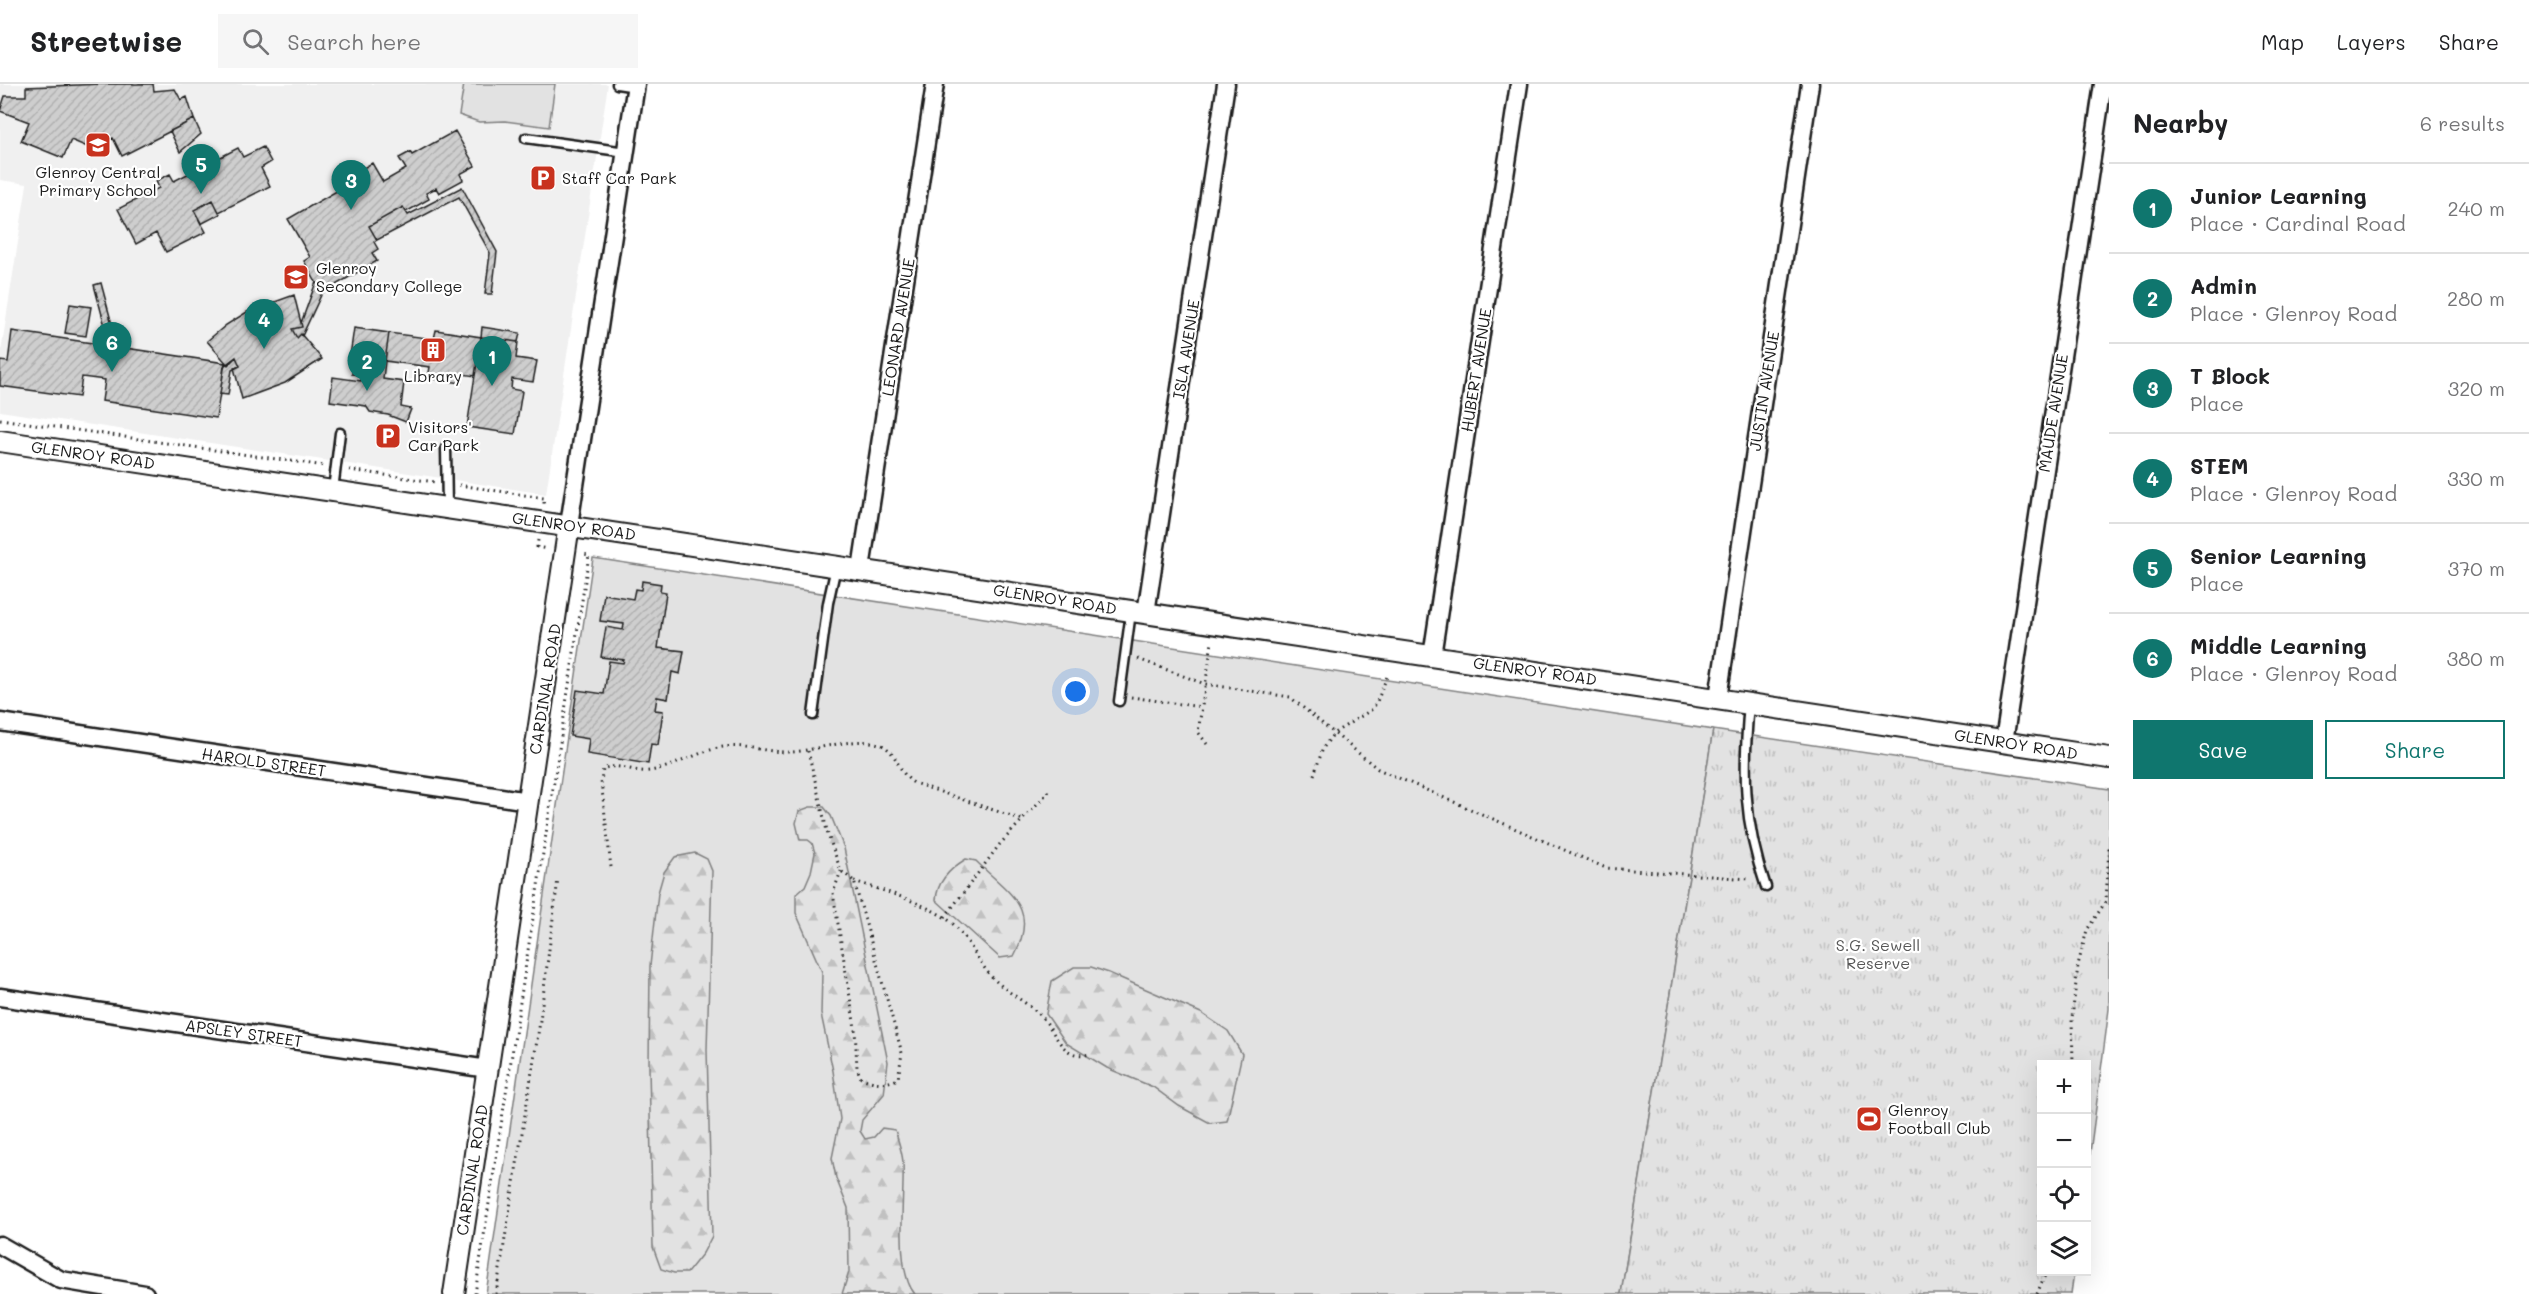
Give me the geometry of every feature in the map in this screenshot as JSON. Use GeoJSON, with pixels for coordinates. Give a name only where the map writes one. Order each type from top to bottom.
{"type":"FeatureCollection","features":[{"type":"Feature","properties":{"kind":"street","name":"LEONARD AVENUE"},"geometry":{"type":"LineString","coordinates":[[861,569],[935,84]]}},
{"type":"Feature","properties":{"kind":"street","name":"ISLA AVENUE"},"geometry":{"type":"LineString","coordinates":[[1139,612],[1226,84]]}},
{"type":"Feature","properties":{"kind":"street","name":"HUBERT AVENUE"},"geometry":{"type":"LineString","coordinates":[[1432,656],[1519,84]]}},
{"type":"Feature","properties":{"kind":"street","name":"JUSTIN AVENUE"},"geometry":{"type":"LineString","coordinates":[[1718,698],[1810,84]]}},
{"type":"Feature","properties":{"kind":"street","name":"MAUDE AVENUE"},"geometry":{"type":"LineString","coordinates":[[2004,742],[2103,84]]}},
{"type":"Feature","properties":{"kind":"street","name":"CARDINAL ROAD"},"geometry":{"type":"LineString","coordinates":[[453,1294],[636,85]]}},
{"type":"Feature","properties":{"kind":"street","name":"GLENROY ROAD"},"geometry":{"type":"LineString","coordinates":[[0,441],[1749,702],[2109,758]]}},
{"type":"Feature","properties":{"kind":"street","name":"HAROLD STREET"},"geometry":{"type":"LineString","coordinates":[[0,722],[528,801]]}},
{"type":"Feature","properties":{"kind":"street","name":"APSLEY STREET"},"geometry":{"type":"LineString","coordinates":[[0,997],[488,1069]]}},
{"type":"Feature","properties":{"kind":"street"},"geometry":{"type":"LineString","coordinates":[[0,1245],[61,1280],[145,1294]]}},
{"type":"Feature","properties":{"kind":"lane"},"geometry":{"type":"LineString","coordinates":[[617,84],[636,85]]}},
{"type":"Feature","properties":{"kind":"lane"},"geometry":{"type":"LineString","coordinates":[[526,138],[626,152]]}},
{"type":"Feature","properties":{"kind":"lane"},"geometry":{"type":"LineString","coordinates":[[333,490],[340,433]]}},
{"type":"Feature","properties":{"kind":"lane"},"geometry":{"type":"LineString","coordinates":[[446,448],[447,507]]}},
{"type":"Feature","properties":{"kind":"lane"},"geometry":{"type":"LineString","coordinates":[[813,715],[828,603],[836,566]]}},
{"type":"Feature","properties":{"kind":"lane"},"geometry":{"type":"LineString","coordinates":[[1120,698],[1125,654],[1139,612]]}},
{"type":"Feature","properties":{"kind":"lane"},"geometry":{"type":"LineString","coordinates":[[1749,702],[1744,789],[1753,844],[1765,883]]}},
{"type":"Feature","properties":{"kind":"path"},"geometry":{"type":"LineString","coordinates":[[0,419],[544,498],[537,547],[589,555],[476,1294]]}},
{"type":"Feature","properties":{"kind":"path"},"geometry":{"type":"LineString","coordinates":[[1207,744],[1198,732],[1215,624]]}},
{"type":"Feature","properties":{"kind":"path"},"geometry":{"type":"LineString","coordinates":[[1125,654],[1205,684],[1290,697],[1378,768],[1606,868],[1765,883]]}},
{"type":"Feature","properties":{"kind":"path"},"geometry":{"type":"LineString","coordinates":[[1314,775],[1323,748],[1334,733],[1371,710],[1376,704],[1388,674]]}},
{"type":"Feature","properties":{"kind":"path"},"geometry":{"type":"LineString","coordinates":[[1120,698],[1202,708]]}},
{"type":"Feature","properties":{"kind":"path"},"geometry":{"type":"LineString","coordinates":[[611,867],[601,781],[603,768],[615,766],[650,771],[721,747],[751,747],[788,752],[808,751],[866,741],[881,744],[896,758],[902,774],[914,783],[1023,820]]}},
{"type":"Feature","properties":{"kind":"path"},"geometry":{"type":"LineString","coordinates":[[808,751],[828,835],[841,872],[854,880],[945,917],[965,939],[990,976],[1039,1014],[1061,1046],[1069,1052],[1090,1054]]}},
{"type":"Feature","properties":{"kind":"path"},"geometry":{"type":"LineString","coordinates":[[945,917],[1000,844],[1051,789]]}},
{"type":"Feature","properties":{"kind":"path"},"geometry":{"type":"LineString","coordinates":[[2073,1060],[2072,1018],[2078,965],[2086,930],[2106,901],[2109,847]]}},
{"type":"Feature","properties":{"kind":"path"},"geometry":{"type":"LineString","coordinates":[[841,872],[833,893],[855,1028],[857,1068],[861,1078],[888,1083],[898,1079],[902,1053],[854,880]]}},
{"type":"Feature","properties":{"kind":"path"},"geometry":{"type":"LineString","coordinates":[[496,1294],[539,1028],[558,879]]}},
{"type":"Feature","properties":{"kind":"path"},"geometry":{"type":"LineString","coordinates":[[2037,1294],[2044,1276]]}},
{"type":"Feature","properties":{"kind":"shaded area","name":"Glenroy Secondary College"},"geometry":{"type":"Polygon","coordinates":[[[0,84],[608,84],[546,494],[0,411],[0,358],[27,184],[0,180],[0,84]]]}},
{"type":"Feature","properties":{"kind":"green space"},"geometry":{"type":"Polygon","coordinates":[[[464,84],[555,84],[549,127],[505,121],[479,122],[459,115],[464,84]]]}},
{"type":"Feature","properties":{"kind":"green space"},"geometry":{"type":"Polygon","coordinates":[[[593,558],[1713,730],[1621,1294],[486,1294],[593,558]]]}},
{"type":"Feature","properties":{"kind":"green space","name":"S.G. Sewell Reserve"},"geometry":{"type":"Polygon","coordinates":[[[1713,730],[2109,789],[2109,1009],[2091,1146],[2091,1060],[2037,1060],[2037,1276],[2073,1276],[2071,1294],[1621,1294],[1713,730]]]}},
{"type":"Feature","properties":{"kind":"green space"},"geometry":{"type":"Polygon","coordinates":[[[810,807],[824,807],[831,816],[844,848],[888,1062],[884,1094],[862,1120],[860,1131],[865,1139],[874,1137],[882,1128],[895,1130],[903,1162],[902,1231],[905,1268],[915,1294],[842,1294],[849,1272],[848,1208],[836,1178],[832,1158],[840,1119],[821,1014],[822,972],[796,913],[796,894],[805,886],[815,853],[812,843],[808,840],[800,840],[796,823],[799,811],[810,807]]]}},
{"type":"Feature","properties":{"kind":"green space"},"geometry":{"type":"Polygon","coordinates":[[[695,853],[707,859],[712,871],[707,1050],[712,1236],[703,1253],[687,1273],[674,1273],[661,1269],[653,1247],[649,1068],[650,966],[658,893],[664,872],[675,857],[695,853]]]}},
{"type":"Feature","properties":{"kind":"green space"},"geometry":{"type":"Polygon","coordinates":[[[966,859],[976,861],[1017,902],[1024,925],[1014,956],[1000,958],[936,900],[939,887],[946,876],[966,859]]]}},
{"type":"Feature","properties":{"kind":"green space"},"geometry":{"type":"Polygon","coordinates":[[[1074,967],[1091,967],[1109,973],[1201,1013],[1228,1031],[1242,1054],[1227,1121],[1210,1123],[1179,1106],[1153,1087],[1107,1068],[1066,1043],[1046,1014],[1052,981],[1074,967]]]}},
{"type":"Feature","properties":{"kind":"building"},"geometry":{"type":"Polygon","coordinates":[[[153,84],[154,91],[175,89],[181,100],[187,97],[194,119],[122,156],[113,138],[92,149],[71,140],[63,158],[21,141],[29,122],[0,111],[5,96],[26,96],[26,87],[153,84]]]}},
{"type":"Feature","properties":{"kind":"building"},"geometry":{"type":"Polygon","coordinates":[[[194,119],[201,134],[180,152],[170,131],[194,119]]]}},
{"type":"Feature","properties":{"kind":"building"},"geometry":{"type":"Polygon","coordinates":[[[455,131],[475,166],[460,174],[463,180],[439,193],[436,188],[426,193],[429,199],[406,212],[403,207],[369,226],[377,240],[374,242],[378,249],[372,253],[377,261],[322,293],[304,261],[310,257],[288,219],[342,188],[338,182],[372,163],[383,182],[406,169],[399,158],[410,152],[412,155],[455,131]]]}},
{"type":"Feature","properties":{"kind":"building"},"geometry":{"type":"Polygon","coordinates":[[[263,147],[271,162],[261,168],[270,186],[219,212],[213,200],[194,210],[206,232],[166,252],[156,233],[136,244],[118,209],[159,188],[156,181],[170,174],[174,181],[238,148],[243,157],[263,147]]]}},
{"type":"Feature","properties":{"kind":"building"},"geometry":{"type":"Polygon","coordinates":[[[462,187],[497,252],[492,294],[485,294],[490,253],[459,197],[377,240],[369,226],[403,207],[408,215],[462,187]]]}},
{"type":"Feature","properties":{"kind":"building"},"geometry":{"type":"Polygon","coordinates":[[[213,200],[220,214],[201,224],[194,210],[213,200]]]}},
{"type":"Feature","properties":{"kind":"building"},"geometry":{"type":"Polygon","coordinates":[[[316,282],[322,293],[302,336],[301,334],[297,338],[292,329],[302,327],[301,323],[316,282]]]}},
{"type":"Feature","properties":{"kind":"building"},"geometry":{"type":"Polygon","coordinates":[[[101,283],[118,347],[110,345],[94,285],[101,283]]]}},
{"type":"Feature","properties":{"kind":"building"},"geometry":{"type":"Polygon","coordinates":[[[294,295],[302,327],[292,329],[297,338],[301,334],[322,359],[285,383],[242,399],[234,368],[240,366],[236,357],[228,365],[207,341],[226,325],[247,312],[294,295]]]}},
{"type":"Feature","properties":{"kind":"building"},"geometry":{"type":"Polygon","coordinates":[[[70,304],[91,307],[86,336],[65,333],[70,304]]]}},
{"type":"Feature","properties":{"kind":"building"},"geometry":{"type":"Polygon","coordinates":[[[482,327],[520,333],[518,342],[481,337],[482,327]]]}},
{"type":"Feature","properties":{"kind":"building"},"geometry":{"type":"Polygon","coordinates":[[[354,328],[389,333],[385,361],[350,356],[354,328]]]}},
{"type":"Feature","properties":{"kind":"building","name":"Library"},"geometry":{"type":"Polygon","coordinates":[[[436,330],[481,337],[475,376],[463,374],[461,383],[428,378],[430,367],[385,361],[389,333],[434,339],[436,330]]]}},
{"type":"Feature","properties":{"kind":"building"},"geometry":{"type":"Polygon","coordinates":[[[12,331],[225,363],[216,418],[102,401],[105,380],[82,377],[79,397],[0,386],[0,361],[8,362],[12,331]]]}},
{"type":"Feature","properties":{"kind":"building"},"geometry":{"type":"Polygon","coordinates":[[[481,337],[518,342],[516,358],[537,361],[533,382],[512,379],[511,389],[522,391],[515,434],[467,427],[481,337]]]}},
{"type":"Feature","properties":{"kind":"building"},"geometry":{"type":"Polygon","coordinates":[[[354,356],[385,361],[383,379],[404,382],[401,407],[411,409],[406,422],[388,415],[370,412],[366,406],[330,401],[333,377],[361,381],[361,375],[352,374],[354,356]]]}},
{"type":"Feature","properties":{"kind":"building"},"geometry":{"type":"Polygon","coordinates":[[[236,357],[240,366],[232,370],[228,395],[220,394],[224,366],[236,357]]]}},
{"type":"Feature","properties":{"kind":"building"},"geometry":{"type":"Polygon","coordinates":[[[642,581],[661,584],[660,592],[666,593],[658,648],[684,651],[680,674],[672,672],[668,699],[657,697],[655,710],[663,711],[658,745],[651,744],[648,764],[587,754],[589,739],[570,736],[577,690],[604,694],[609,661],[623,663],[624,660],[601,657],[606,627],[623,630],[624,624],[600,621],[604,594],[633,599],[635,589],[641,590],[642,581]]]}},
{"type":"Feature","properties":{"kind":"place","name":"Glenroy Central Primary School"},"geometry":{"type":"Point","coordinates":[98,145]}},
{"type":"Feature","properties":{"kind":"place","name":"Staff Car Park"},"geometry":{"type":"Point","coordinates":[543,178]}},
{"type":"Feature","properties":{"kind":"place","name":"Senior Learning"},"geometry":{"type":"Point","coordinates":[201,194]}},
{"type":"Feature","properties":{"kind":"place","name":"T Block"},"geometry":{"type":"Point","coordinates":[351,210]}},
{"type":"Feature","properties":{"kind":"place","name":"Glenroy Secondary College"},"geometry":{"type":"Point","coordinates":[296,277]}},
{"type":"Feature","properties":{"kind":"place","name":"STEM"},"geometry":{"type":"Point","coordinates":[264,349]}},
{"type":"Feature","properties":{"kind":"place","name":"Library"},"geometry":{"type":"Point","coordinates":[433,350]}},
{"type":"Feature","properties":{"kind":"place","name":"Middle Learning"},"geometry":{"type":"Point","coordinates":[112,372]}},
{"type":"Feature","properties":{"kind":"place","name":"Junior Learning"},"geometry":{"type":"Point","coordinates":[492,386]}},
{"type":"Feature","properties":{"kind":"place","name":"Admin"},"geometry":{"type":"Point","coordinates":[367,391]}},
{"type":"Feature","properties":{"kind":"place","name":"Visitors' Car Park"},"geometry":{"type":"Point","coordinates":[388,436]}},
{"type":"Feature","properties":{"kind":"place","name":"Glenroy Football Club"},"geometry":{"type":"Point","coordinates":[1869,1119]}}]}
